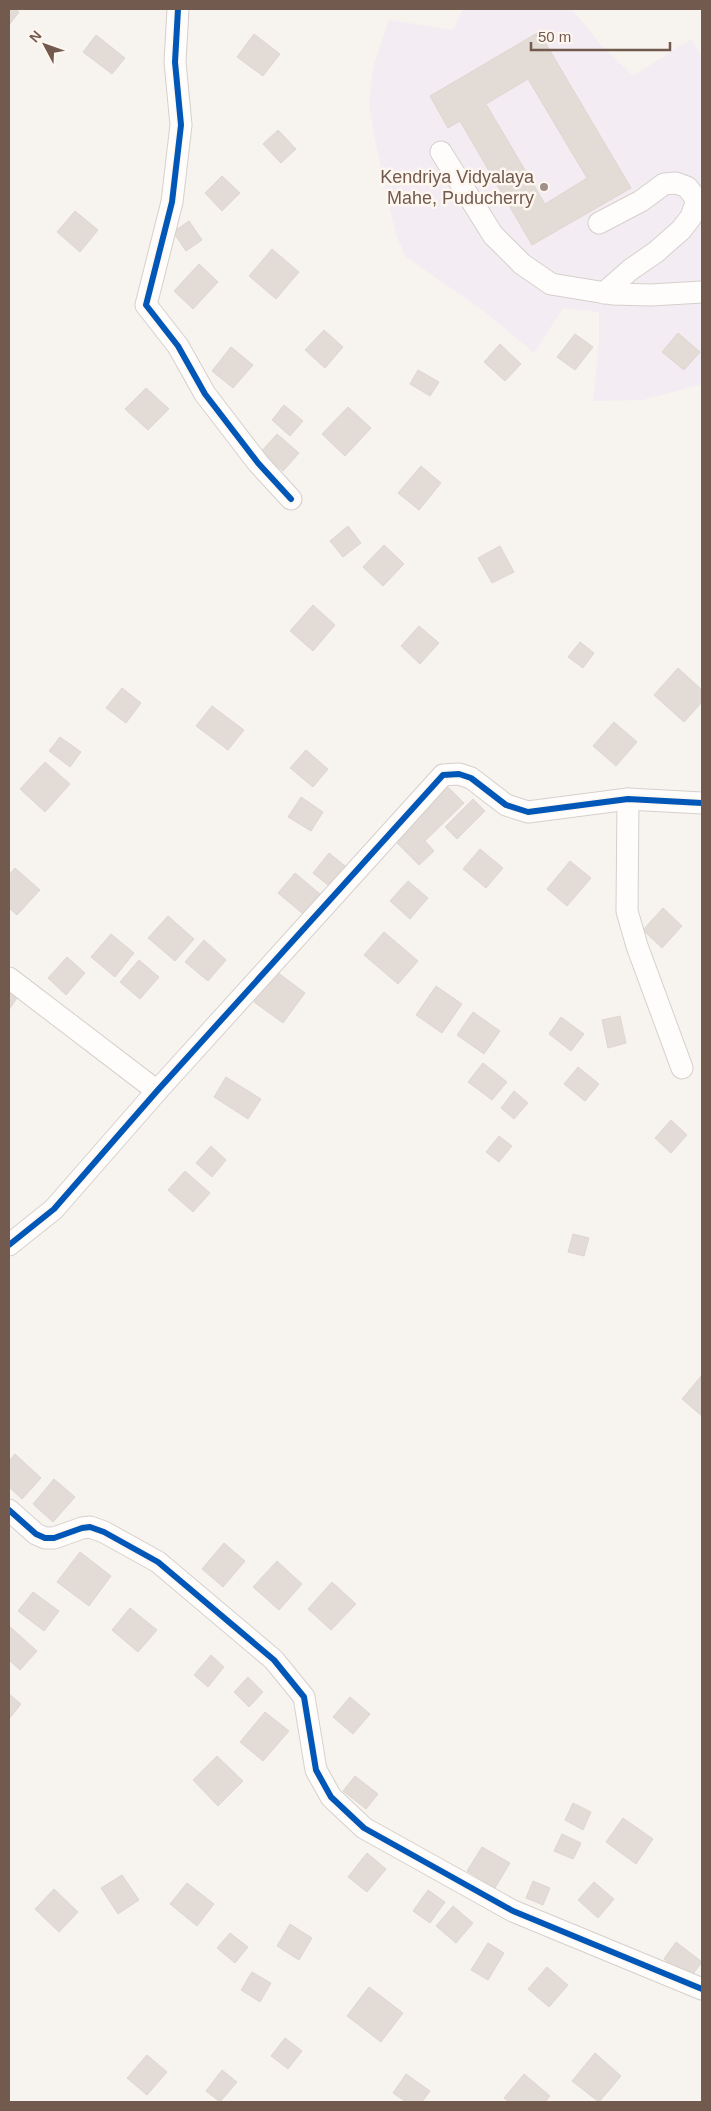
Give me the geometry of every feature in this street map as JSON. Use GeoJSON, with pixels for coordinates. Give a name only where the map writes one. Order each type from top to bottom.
{"type":"FeatureCollection","features":[{"type":"Feature","properties":{"kind":"street"},"geometry":{"type":"LineString","coordinates":[[178,9],[175,62],[181,125],[172,202],[146,305],[178,346],[205,394],[258,462],[291,499]]}},
{"type":"Feature","properties":{"kind":"street"},"geometry":{"type":"LineString","coordinates":[[441,152],[492,235],[522,264],[551,284],[604,292],[651,295],[702,292]]}},
{"type":"Feature","properties":{"kind":"street"},"geometry":{"type":"LineString","coordinates":[[599,223],[641,201],[664,184],[676,183],[687,187],[697,200],[691,217],[681,230],[604,292]]}},
{"type":"Feature","properties":{"kind":"street"},"geometry":{"type":"LineString","coordinates":[[9,1245],[54,1210],[157,1091],[443,775],[459,774],[471,778],[506,805],[528,812],[628,799],[702,803]]}},
{"type":"Feature","properties":{"kind":"street"},"geometry":{"type":"LineString","coordinates":[[628,799],[627,910],[637,946],[682,1068]]}},
{"type":"Feature","properties":{"kind":"street"},"geometry":{"type":"LineString","coordinates":[[9,978],[157,1091]]}},
{"type":"Feature","properties":{"kind":"street"},"geometry":{"type":"LineString","coordinates":[[9,1510],[36,1534],[46,1538],[54,1538],[90,1527],[104,1532],[158,1562],[274,1660],[304,1697],[316,1770],[331,1797],[364,1828],[514,1911],[702,1990]]}},
{"type":"Feature","properties":{"kind":"shaded area","name":"Kendriya Vidyalaya Mahe, Puducherry"},"geometry":{"type":"Polygon","coordinates":[[[463,9],[572,9],[601,45],[633,76],[691,39],[702,57],[702,384],[643,400],[593,401],[599,344],[599,312],[563,308],[534,353],[484,311],[406,257],[396,235],[375,140],[369,102],[373,68],[389,20],[453,30],[463,9]]]}},
{"type":"Feature","properties":{"kind":"building"},"geometry":{"type":"Polygon","coordinates":[[[9,9],[15,9],[19,12],[9,25],[9,9]]]}},
{"type":"Feature","properties":{"kind":"building","name":"Kendriya Vidyalaya Mahe, Puducherry"},"geometry":{"type":"Polygon","coordinates":[[[539,32],[631,188],[532,245],[460,121],[448,128],[430,96],[539,32]],[[528,79],[486,104],[545,204],[587,178],[528,79]]]}},
{"type":"Feature","properties":{"kind":"building"},"geometry":{"type":"Polygon","coordinates":[[[254,34],[280,54],[263,76],[237,57],[254,34]]]}},
{"type":"Feature","properties":{"kind":"building"},"geometry":{"type":"Polygon","coordinates":[[[96,35],[125,58],[112,74],[83,52],[96,35]]]}},
{"type":"Feature","properties":{"kind":"building"},"geometry":{"type":"Polygon","coordinates":[[[278,130],[296,149],[281,163],[263,144],[278,130]]]}},
{"type":"Feature","properties":{"kind":"building"},"geometry":{"type":"Polygon","coordinates":[[[222,176],[240,193],[222,211],[205,193],[222,176]]]}},
{"type":"Feature","properties":{"kind":"building"},"geometry":{"type":"Polygon","coordinates":[[[75,211],[98,230],[80,252],[57,232],[75,211]]]}},
{"type":"Feature","properties":{"kind":"building"},"geometry":{"type":"Polygon","coordinates":[[[189,221],[202,240],[186,251],[173,232],[189,221]]]}},
{"type":"Feature","properties":{"kind":"building"},"geometry":{"type":"Polygon","coordinates":[[[272,249],[299,272],[276,299],[249,276],[272,249]]]}},
{"type":"Feature","properties":{"kind":"building"},"geometry":{"type":"Polygon","coordinates":[[[199,264],[218,282],[193,309],[174,291],[199,264]]]}},
{"type":"Feature","properties":{"kind":"building"},"geometry":{"type":"Polygon","coordinates":[[[324,330],[343,347],[325,368],[305,350],[324,330]]]}},
{"type":"Feature","properties":{"kind":"building"},"geometry":{"type":"Polygon","coordinates":[[[678,333],[700,352],[684,370],[662,352],[678,333]]]}},
{"type":"Feature","properties":{"kind":"building"},"geometry":{"type":"Polygon","coordinates":[[[575,334],[593,347],[575,370],[557,357],[575,334]]]}},
{"type":"Feature","properties":{"kind":"building"},"geometry":{"type":"Polygon","coordinates":[[[500,344],[521,364],[505,381],[484,362],[500,344]]]}},
{"type":"Feature","properties":{"kind":"building"},"geometry":{"type":"Polygon","coordinates":[[[231,347],[253,365],[233,388],[212,371],[231,347]]]}},
{"type":"Feature","properties":{"kind":"building"},"geometry":{"type":"Polygon","coordinates":[[[418,370],[439,382],[430,396],[410,384],[418,370]]]}},
{"type":"Feature","properties":{"kind":"building"},"geometry":{"type":"Polygon","coordinates":[[[146,388],[169,409],[148,430],[125,409],[146,388]]]}},
{"type":"Feature","properties":{"kind":"building"},"geometry":{"type":"Polygon","coordinates":[[[284,405],[303,421],[290,436],[272,420],[284,405]]]}},
{"type":"Feature","properties":{"kind":"building"},"geometry":{"type":"Polygon","coordinates":[[[348,407],[371,428],[345,456],[322,434],[348,407]]]}},
{"type":"Feature","properties":{"kind":"building"},"geometry":{"type":"Polygon","coordinates":[[[277,434],[299,453],[283,471],[261,452],[277,434]]]}},
{"type":"Feature","properties":{"kind":"building"},"geometry":{"type":"Polygon","coordinates":[[[421,466],[441,483],[419,510],[398,493],[421,466]]]}},
{"type":"Feature","properties":{"kind":"building"},"geometry":{"type":"Polygon","coordinates":[[[348,526],[361,543],[343,557],[330,541],[348,526]]]}},
{"type":"Feature","properties":{"kind":"building"},"geometry":{"type":"Polygon","coordinates":[[[384,545],[404,564],[383,586],[363,567],[384,545]]]}},
{"type":"Feature","properties":{"kind":"building"},"geometry":{"type":"Polygon","coordinates":[[[500,546],[514,572],[492,583],[478,558],[500,546]]]}},
{"type":"Feature","properties":{"kind":"building"},"geometry":{"type":"Polygon","coordinates":[[[313,605],[335,625],[313,651],[290,631],[313,605]]]}},
{"type":"Feature","properties":{"kind":"building"},"geometry":{"type":"Polygon","coordinates":[[[419,626],[439,643],[420,664],[401,646],[419,626]]]}},
{"type":"Feature","properties":{"kind":"building"},"geometry":{"type":"Polygon","coordinates":[[[580,642],[594,653],[583,668],[568,657],[580,642]]]}},
{"type":"Feature","properties":{"kind":"building"},"geometry":{"type":"Polygon","coordinates":[[[678,668],[702,690],[702,702],[684,722],[654,695],[678,668]]]}},
{"type":"Feature","properties":{"kind":"building"},"geometry":{"type":"Polygon","coordinates":[[[122,688],[141,703],[126,723],[106,708],[122,688]]]}},
{"type":"Feature","properties":{"kind":"building"},"geometry":{"type":"Polygon","coordinates":[[[212,706],[244,730],[228,750],[196,726],[212,706]]]}},
{"type":"Feature","properties":{"kind":"building"},"geometry":{"type":"Polygon","coordinates":[[[614,722],[637,742],[616,766],[593,746],[614,722]]]}},
{"type":"Feature","properties":{"kind":"building"},"geometry":{"type":"Polygon","coordinates":[[[60,737],[81,752],[70,767],[49,751],[60,737]]]}},
{"type":"Feature","properties":{"kind":"building"},"geometry":{"type":"Polygon","coordinates":[[[306,750],[328,769],[313,787],[290,768],[306,750]]]}},
{"type":"Feature","properties":{"kind":"building"},"geometry":{"type":"Polygon","coordinates":[[[45,762],[70,784],[45,812],[20,789],[45,762]]]}},
{"type":"Feature","properties":{"kind":"building"},"geometry":{"type":"Polygon","coordinates":[[[447,786],[464,803],[425,841],[434,851],[419,865],[393,839],[447,786]]]}},
{"type":"Feature","properties":{"kind":"building"},"geometry":{"type":"Polygon","coordinates":[[[301,797],[323,812],[311,831],[288,817],[301,797]]]}},
{"type":"Feature","properties":{"kind":"building"},"geometry":{"type":"Polygon","coordinates":[[[473,799],[485,811],[457,839],[445,827],[473,799]]]}},
{"type":"Feature","properties":{"kind":"building"},"geometry":{"type":"Polygon","coordinates":[[[480,849],[503,868],[486,888],[463,869],[480,849]]]}},
{"type":"Feature","properties":{"kind":"building"},"geometry":{"type":"Polygon","coordinates":[[[329,853],[350,870],[333,889],[313,873],[329,853]]]}},
{"type":"Feature","properties":{"kind":"building"},"geometry":{"type":"Polygon","coordinates":[[[570,861],[591,878],[567,906],[547,889],[570,861]]]}},
{"type":"Feature","properties":{"kind":"building"},"geometry":{"type":"Polygon","coordinates":[[[15,868],[40,890],[17,915],[9,908],[9,875],[15,868]]]}},
{"type":"Feature","properties":{"kind":"building"},"geometry":{"type":"Polygon","coordinates":[[[295,873],[320,894],[303,914],[278,893],[295,873]]]}},
{"type":"Feature","properties":{"kind":"building"},"geometry":{"type":"Polygon","coordinates":[[[408,881],[428,898],[410,919],[390,901],[408,881]]]}},
{"type":"Feature","properties":{"kind":"building"},"geometry":{"type":"Polygon","coordinates":[[[663,908],[682,926],[662,948],[643,930],[663,908]]]}},
{"type":"Feature","properties":{"kind":"building"},"geometry":{"type":"Polygon","coordinates":[[[168,916],[194,939],[175,961],[148,938],[168,916]]]}},
{"type":"Feature","properties":{"kind":"building"},"geometry":{"type":"Polygon","coordinates":[[[384,932],[418,961],[398,984],[364,955],[384,932]]]}},
{"type":"Feature","properties":{"kind":"building"},"geometry":{"type":"Polygon","coordinates":[[[111,934],[134,953],[115,977],[91,957],[111,934]]]}},
{"type":"Feature","properties":{"kind":"building"},"geometry":{"type":"Polygon","coordinates":[[[204,940],[226,960],[208,981],[185,962],[204,940]]]}},
{"type":"Feature","properties":{"kind":"building"},"geometry":{"type":"Polygon","coordinates":[[[67,957],[85,973],[66,995],[48,978],[67,957]]]}},
{"type":"Feature","properties":{"kind":"building"},"geometry":{"type":"Polygon","coordinates":[[[139,960],[159,977],[140,999],[120,982],[139,960]]]}},
{"type":"Feature","properties":{"kind":"building"},"geometry":{"type":"Polygon","coordinates":[[[277,972],[305,993],[283,1023],[254,1002],[277,972]]]}},
{"type":"Feature","properties":{"kind":"building"},"geometry":{"type":"Polygon","coordinates":[[[436,986],[462,1004],[442,1033],[416,1015],[436,986]]]}},
{"type":"Feature","properties":{"kind":"building"},"geometry":{"type":"Polygon","coordinates":[[[9,989],[18,996],[9,1010],[9,989]]]}},
{"type":"Feature","properties":{"kind":"building"},"geometry":{"type":"Polygon","coordinates":[[[473,1012],[500,1031],[484,1054],[457,1035],[473,1012]]]}},
{"type":"Feature","properties":{"kind":"building"},"geometry":{"type":"Polygon","coordinates":[[[620,1016],[626,1043],[608,1048],[602,1020],[620,1016]]]}},
{"type":"Feature","properties":{"kind":"building"},"geometry":{"type":"Polygon","coordinates":[[[561,1017],[584,1034],[571,1051],[549,1034],[561,1017]]]}},
{"type":"Feature","properties":{"kind":"building"},"geometry":{"type":"Polygon","coordinates":[[[483,1063],[507,1082],[492,1100],[468,1082],[483,1063]]]}},
{"type":"Feature","properties":{"kind":"building"},"geometry":{"type":"Polygon","coordinates":[[[578,1067],[599,1084],[585,1101],[564,1084],[578,1067]]]}},
{"type":"Feature","properties":{"kind":"building"},"geometry":{"type":"Polygon","coordinates":[[[226,1077],[261,1099],[248,1119],[214,1097],[226,1077]]]}},
{"type":"Feature","properties":{"kind":"building"},"geometry":{"type":"Polygon","coordinates":[[[514,1091],[528,1103],[514,1119],[501,1108],[514,1091]]]}},
{"type":"Feature","properties":{"kind":"building"},"geometry":{"type":"Polygon","coordinates":[[[671,1120],[687,1135],[671,1153],[655,1138],[671,1120]]]}},
{"type":"Feature","properties":{"kind":"building"},"geometry":{"type":"Polygon","coordinates":[[[499,1136],[512,1146],[499,1162],[486,1152],[499,1136]]]}},
{"type":"Feature","properties":{"kind":"building"},"geometry":{"type":"Polygon","coordinates":[[[211,1146],[226,1160],[212,1177],[196,1163],[211,1146]]]}},
{"type":"Feature","properties":{"kind":"building"},"geometry":{"type":"Polygon","coordinates":[[[185,1171],[210,1193],[193,1212],[168,1190],[185,1171]]]}},
{"type":"Feature","properties":{"kind":"building"},"geometry":{"type":"Polygon","coordinates":[[[573,1234],[589,1238],[584,1256],[568,1252],[573,1234]]]}},
{"type":"Feature","properties":{"kind":"building"},"geometry":{"type":"Polygon","coordinates":[[[702,1375],[702,1416],[682,1399],[702,1375]]]}},
{"type":"Feature","properties":{"kind":"building"},"geometry":{"type":"Polygon","coordinates":[[[15,1454],[41,1478],[22,1499],[9,1487],[9,1461],[15,1454]]]}},
{"type":"Feature","properties":{"kind":"building"},"geometry":{"type":"Polygon","coordinates":[[[54,1479],[75,1497],[53,1522],[33,1504],[54,1479]]]}},
{"type":"Feature","properties":{"kind":"building"},"geometry":{"type":"Polygon","coordinates":[[[224,1543],[245,1561],[223,1587],[202,1569],[224,1543]]]}},
{"type":"Feature","properties":{"kind":"building"},"geometry":{"type":"Polygon","coordinates":[[[80,1552],[111,1576],[89,1606],[57,1582],[80,1552]]]}},
{"type":"Feature","properties":{"kind":"building"},"geometry":{"type":"Polygon","coordinates":[[[277,1561],[302,1584],[279,1610],[253,1587],[277,1561]]]}},
{"type":"Feature","properties":{"kind":"building"},"geometry":{"type":"Polygon","coordinates":[[[332,1582],[356,1604],[331,1630],[308,1609],[332,1582]]]}},
{"type":"Feature","properties":{"kind":"building"},"geometry":{"type":"Polygon","coordinates":[[[33,1592],[59,1611],[44,1631],[18,1611],[33,1592]]]}},
{"type":"Feature","properties":{"kind":"building"},"geometry":{"type":"Polygon","coordinates":[[[130,1608],[157,1630],[138,1652],[112,1630],[130,1608]]]}},
{"type":"Feature","properties":{"kind":"building"},"geometry":{"type":"Polygon","coordinates":[[[9,1626],[37,1651],[20,1670],[9,1660],[9,1626]]]}},
{"type":"Feature","properties":{"kind":"building"},"geometry":{"type":"Polygon","coordinates":[[[211,1655],[224,1667],[208,1687],[194,1675],[211,1655]]]}},
{"type":"Feature","properties":{"kind":"building"},"geometry":{"type":"Polygon","coordinates":[[[248,1677],[263,1692],[249,1707],[234,1692],[248,1677]]]}},
{"type":"Feature","properties":{"kind":"building"},"geometry":{"type":"Polygon","coordinates":[[[9,1694],[21,1704],[9,1719],[9,1694]]]}},
{"type":"Feature","properties":{"kind":"building"},"geometry":{"type":"Polygon","coordinates":[[[350,1697],[370,1714],[353,1734],[333,1717],[350,1697]]]}},
{"type":"Feature","properties":{"kind":"building"},"geometry":{"type":"Polygon","coordinates":[[[265,1712],[289,1731],[263,1761],[240,1742],[265,1712]]]}},
{"type":"Feature","properties":{"kind":"building"},"geometry":{"type":"Polygon","coordinates":[[[217,1756],[243,1781],[218,1806],[193,1780],[217,1756]]]}},
{"type":"Feature","properties":{"kind":"building"},"geometry":{"type":"Polygon","coordinates":[[[355,1776],[378,1794],[366,1809],[343,1791],[355,1776]]]}},
{"type":"Feature","properties":{"kind":"building"},"geometry":{"type":"Polygon","coordinates":[[[573,1803],[591,1812],[583,1830],[565,1820],[573,1803]]]}},
{"type":"Feature","properties":{"kind":"building"},"geometry":{"type":"Polygon","coordinates":[[[623,1818],[653,1839],[636,1864],[606,1842],[623,1818]]]}},
{"type":"Feature","properties":{"kind":"building"},"geometry":{"type":"Polygon","coordinates":[[[562,1834],[581,1843],[573,1859],[554,1851],[562,1834]]]}},
{"type":"Feature","properties":{"kind":"building"},"geometry":{"type":"Polygon","coordinates":[[[482,1847],[510,1863],[495,1888],[467,1871],[482,1847]]]}},
{"type":"Feature","properties":{"kind":"building"},"geometry":{"type":"Polygon","coordinates":[[[367,1853],[386,1869],[367,1892],[348,1877],[367,1853]]]}},
{"type":"Feature","properties":{"kind":"building"},"geometry":{"type":"Polygon","coordinates":[[[122,1875],[139,1900],[118,1914],[101,1888],[122,1875]]]}},
{"type":"Feature","properties":{"kind":"building"},"geometry":{"type":"Polygon","coordinates":[[[533,1881],[550,1888],[543,1905],[526,1898],[533,1881]]]}},
{"type":"Feature","properties":{"kind":"building"},"geometry":{"type":"Polygon","coordinates":[[[594,1882],[614,1899],[598,1918],[578,1900],[594,1882]]]}},
{"type":"Feature","properties":{"kind":"building"},"geometry":{"type":"Polygon","coordinates":[[[187,1883],[214,1904],[197,1926],[170,1904],[187,1883]]]}},
{"type":"Feature","properties":{"kind":"building"},"geometry":{"type":"Polygon","coordinates":[[[54,1889],[78,1912],[59,1932],[35,1909],[54,1889]]]}},
{"type":"Feature","properties":{"kind":"building"},"geometry":{"type":"Polygon","coordinates":[[[428,1890],[445,1902],[430,1923],[413,1911],[428,1890]]]}},
{"type":"Feature","properties":{"kind":"building"},"geometry":{"type":"Polygon","coordinates":[[[453,1906],[473,1923],[456,1943],[436,1926],[453,1906]]]}},
{"type":"Feature","properties":{"kind":"building"},"geometry":{"type":"Polygon","coordinates":[[[290,1924],[312,1938],[299,1960],[277,1946],[290,1924]]]}},
{"type":"Feature","properties":{"kind":"building"},"geometry":{"type":"Polygon","coordinates":[[[230,1933],[248,1947],[235,1963],[217,1948],[230,1933]]]}},
{"type":"Feature","properties":{"kind":"building"},"geometry":{"type":"Polygon","coordinates":[[[676,1942],[702,1962],[690,1978],[664,1959],[676,1942]]]}},
{"type":"Feature","properties":{"kind":"building"},"geometry":{"type":"Polygon","coordinates":[[[488,1943],[504,1953],[488,1980],[471,1970],[488,1943]]]}},
{"type":"Feature","properties":{"kind":"building"},"geometry":{"type":"Polygon","coordinates":[[[547,1967],[568,1985],[549,2007],[528,1989],[547,1967]]]}},
{"type":"Feature","properties":{"kind":"building"},"geometry":{"type":"Polygon","coordinates":[[[252,1972],[271,1983],[260,2002],[241,1990],[252,1972]]]}},
{"type":"Feature","properties":{"kind":"building"},"geometry":{"type":"Polygon","coordinates":[[[369,1987],[403,2013],[381,2042],[347,2016],[369,1987]]]}},
{"type":"Feature","properties":{"kind":"building"},"geometry":{"type":"Polygon","coordinates":[[[285,2038],[302,2051],[288,2069],[271,2056],[285,2038]]]}},
{"type":"Feature","properties":{"kind":"building"},"geometry":{"type":"Polygon","coordinates":[[[595,2053],[621,2076],[599,2102],[572,2081],[595,2053]]]}},
{"type":"Feature","properties":{"kind":"building"},"geometry":{"type":"Polygon","coordinates":[[[147,2055],[167,2072],[147,2095],[127,2078],[147,2055]]]}},
{"type":"Feature","properties":{"kind":"building"},"geometry":{"type":"Polygon","coordinates":[[[222,2070],[237,2082],[220,2102],[206,2091],[222,2070]]]}},
{"type":"Feature","properties":{"kind":"building"},"geometry":{"type":"Polygon","coordinates":[[[406,2074],[430,2091],[422,2102],[406,2102],[393,2093],[406,2074]]]}},
{"type":"Feature","properties":{"kind":"building"},"geometry":{"type":"Polygon","coordinates":[[[524,2074],[550,2096],[545,2102],[509,2102],[504,2098],[524,2074]]]}},
{"type":"Feature","properties":{"kind":"cycle path"},"geometry":{"type":"LineString","coordinates":[[178,9],[175,62],[181,125],[172,202],[146,305],[178,346],[205,394],[258,463],[291,499]]}},
{"type":"Feature","properties":{"kind":"cycle path"},"geometry":{"type":"LineString","coordinates":[[9,1245],[54,1209],[157,1091],[443,775],[459,774],[471,778],[506,805],[528,812],[628,799],[702,803]]}},
{"type":"Feature","properties":{"kind":"cycle path"},"geometry":{"type":"LineString","coordinates":[[9,1510],[36,1534],[45,1538],[54,1538],[90,1527],[104,1532],[158,1562],[274,1660],[304,1697],[316,1770],[331,1797],[364,1828],[513,1911],[702,1989]]}},
{"type":"Feature","properties":{"kind":"place","name":"Kendriya Vidyalaya Mahe, Puducherry"},"geometry":{"type":"Point","coordinates":[544,187]}}]}
